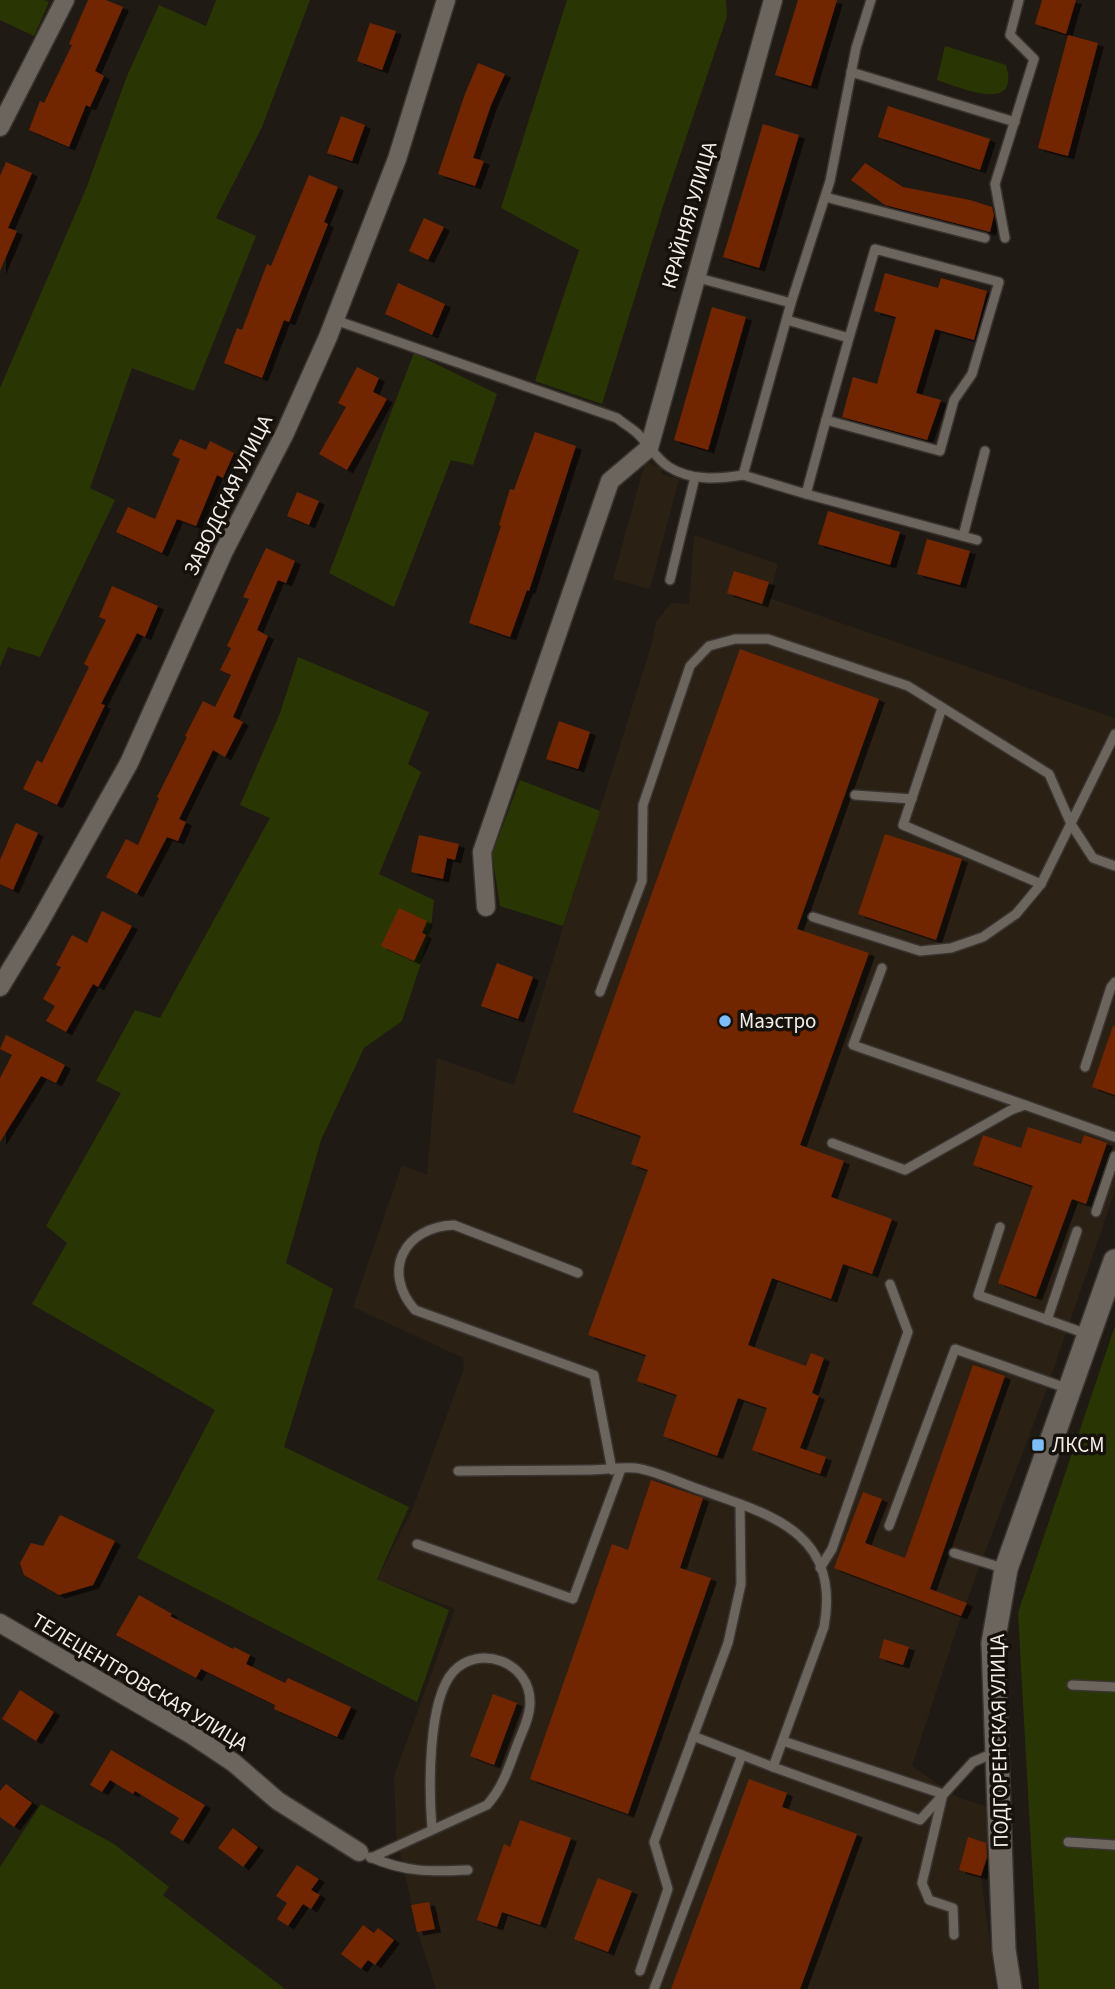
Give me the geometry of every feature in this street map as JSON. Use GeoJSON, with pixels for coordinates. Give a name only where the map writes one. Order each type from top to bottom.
{"type":"FeatureCollection","features":[{"type":"Feature","properties":{"kind":"street"},"geometry":{"type":"LineString","coordinates":[[0,127],[65,0]]}},
{"type":"Feature","properties":{"kind":"street","name":"ЗАВОДСКАЯ УЛИЦА"},"geometry":{"type":"LineString","coordinates":[[0,987],[129,762],[224,551],[285,433],[335,320],[397,159],[446,0]]}},
{"type":"Feature","properties":{"kind":"street","name":"КРАЙНЯЯ УЛИЦА"},"geometry":{"type":"LineString","coordinates":[[650,446],[773,0]]}},
{"type":"Feature","properties":{"kind":"street"},"geometry":{"type":"LineString","coordinates":[[485,907],[482,852],[610,481],[650,446]]}},
{"type":"Feature","properties":{"kind":"street","name":"ПОДГОРЕНСКАЯ УЛИЦА"},"geometry":{"type":"LineString","coordinates":[[1010,1989],[1004,1950],[993,1643],[1006,1569],[1115,1261]]}},
{"type":"Feature","properties":{"kind":"street","name":"ТЕЛЕЦЕНТРОВСКАЯ УЛИЦА"},"geometry":{"type":"LineString","coordinates":[[0,1623],[192,1735],[234,1763],[278,1801],[365,1855]]}},
{"type":"Feature","properties":{"kind":"lane"},"geometry":{"type":"LineString","coordinates":[[743,475],[791,303],[825,197],[851,72],[871,0]]}},
{"type":"Feature","properties":{"kind":"lane"},"geometry":{"type":"LineString","coordinates":[[1005,238],[995,184],[1034,59],[1010,35],[1019,0]]}},
{"type":"Feature","properties":{"kind":"lane"},"geometry":{"type":"LineString","coordinates":[[851,72],[1015,122]]}},
{"type":"Feature","properties":{"kind":"lane"},"geometry":{"type":"LineString","coordinates":[[825,197],[985,238]]}},
{"type":"Feature","properties":{"kind":"lane"},"geometry":{"type":"LineString","coordinates":[[806,494],[875,249],[999,282],[972,374],[954,400],[940,451],[827,420]]}},
{"type":"Feature","properties":{"kind":"lane"},"geometry":{"type":"LineString","coordinates":[[695,277],[791,303]]}},
{"type":"Feature","properties":{"kind":"lane"},"geometry":{"type":"LineString","coordinates":[[335,320],[617,418],[639,434],[669,467],[695,477],[719,479],[743,475],[978,540]]}},
{"type":"Feature","properties":{"kind":"lane"},"geometry":{"type":"LineString","coordinates":[[787,320],[849,338]]}},
{"type":"Feature","properties":{"kind":"lane"},"geometry":{"type":"LineString","coordinates":[[963,536],[985,452]]}},
{"type":"Feature","properties":{"kind":"lane"},"geometry":{"type":"LineString","coordinates":[[670,580],[695,477]]}},
{"type":"Feature","properties":{"kind":"lane"},"geometry":{"type":"LineString","coordinates":[[600,992],[642,881],[643,805],[690,666],[709,646],[735,639],[768,639],[908,687],[1049,774],[1071,824],[1093,858],[1115,866]]}},
{"type":"Feature","properties":{"kind":"lane"},"geometry":{"type":"LineString","coordinates":[[942,708],[903,825],[1041,884]]}},
{"type":"Feature","properties":{"kind":"lane"},"geometry":{"type":"LineString","coordinates":[[813,917],[920,951],[951,948],[983,937],[1016,914],[1041,884],[1115,734]]}},
{"type":"Feature","properties":{"kind":"lane"},"geometry":{"type":"LineString","coordinates":[[855,795],[912,799]]}},
{"type":"Feature","properties":{"kind":"lane"},"geometry":{"type":"LineString","coordinates":[[882,968],[853,1045],[1115,1137]]}},
{"type":"Feature","properties":{"kind":"lane"},"geometry":{"type":"LineString","coordinates":[[1085,1067],[1111,986],[1115,982]]}},
{"type":"Feature","properties":{"kind":"lane"},"geometry":{"type":"LineString","coordinates":[[832,1143],[905,1170],[1011,1110],[1025,1105]]}},
{"type":"Feature","properties":{"kind":"lane"},"geometry":{"type":"LineString","coordinates":[[1096,1212],[1115,1156]]}},
{"type":"Feature","properties":{"kind":"lane"},"geometry":{"type":"LineString","coordinates":[[417,1544],[573,1599],[617,1470],[594,1375],[415,1310],[402,1290],[399,1269],[403,1254],[411,1242],[424,1231],[437,1226],[454,1226],[578,1273]]}},
{"type":"Feature","properties":{"kind":"lane"},"geometry":{"type":"LineString","coordinates":[[1000,1227],[978,1296],[1088,1335]]}},
{"type":"Feature","properties":{"kind":"lane"},"geometry":{"type":"LineString","coordinates":[[1047,1320],[1077,1231]]}},
{"type":"Feature","properties":{"kind":"lane"},"geometry":{"type":"LineString","coordinates":[[820,1568],[832,1549],[908,1332],[890,1284]]}},
{"type":"Feature","properties":{"kind":"lane"},"geometry":{"type":"LineString","coordinates":[[889,1526],[956,1349],[1069,1389]]}},
{"type":"Feature","properties":{"kind":"lane"},"geometry":{"type":"LineString","coordinates":[[458,1471],[636,1468],[740,1504],[780,1521],[798,1533],[810,1548],[820,1568],[827,1587],[827,1606],[824,1626],[773,1767]]}},
{"type":"Feature","properties":{"kind":"lane"},"geometry":{"type":"LineString","coordinates":[[640,1971],[668,1889],[654,1842],[728,1643],[741,1584],[740,1504]]}},
{"type":"Feature","properties":{"kind":"lane"},"geometry":{"type":"LineString","coordinates":[[954,1553],[1006,1569]]}},
{"type":"Feature","properties":{"kind":"lane"},"geometry":{"type":"LineString","coordinates":[[365,1855],[432,1829],[487,1805],[500,1791],[528,1715],[530,1701],[527,1686],[520,1673],[508,1663],[494,1658],[478,1658],[464,1663],[452,1673],[442,1690],[436,1717],[429,1784],[432,1829]]}},
{"type":"Feature","properties":{"kind":"lane"},"geometry":{"type":"LineString","coordinates":[[1072,1685],[1115,1687]]}},
{"type":"Feature","properties":{"kind":"lane"},"geometry":{"type":"LineString","coordinates":[[693,1736],[920,1819],[973,1762],[998,1751]]}},
{"type":"Feature","properties":{"kind":"lane"},"geometry":{"type":"LineString","coordinates":[[783,1741],[943,1794]]}},
{"type":"Feature","properties":{"kind":"lane"},"geometry":{"type":"LineString","coordinates":[[654,1989],[742,1755]]}},
{"type":"Feature","properties":{"kind":"lane"},"geometry":{"type":"LineString","coordinates":[[943,1794],[922,1883],[929,1900],[953,1908],[954,1935]]}},
{"type":"Feature","properties":{"kind":"lane"},"geometry":{"type":"LineString","coordinates":[[1068,1842],[1115,1845]]}},
{"type":"Feature","properties":{"kind":"lane"},"geometry":{"type":"LineString","coordinates":[[365,1855],[392,1866],[426,1872],[468,1870]]}},
{"type":"Feature","properties":{"kind":"shaded area"},"geometry":{"type":"Polygon","coordinates":[[[645,462],[663,467],[661,474],[679,479],[650,589],[613,579],[645,462]]]}},
{"type":"Feature","properties":{"kind":"shaded area"},"geometry":{"type":"Polygon","coordinates":[[[694,535],[778,564],[769,598],[1115,718],[1115,1191],[1046,1391],[961,1616],[912,1766],[957,1797],[988,1807],[991,1844],[981,1877],[996,1989],[436,1989],[418,1933],[396,1835],[394,1776],[455,1609],[377,1579],[411,1513],[464,1368],[463,1358],[353,1307],[402,1165],[427,1175],[437,1058],[514,1085],[651,646],[656,622],[671,603],[689,604],[694,535]]]}},
{"type":"Feature","properties":{"kind":"green space"},"geometry":{"type":"Polygon","coordinates":[[[0,0],[49,2],[34,36],[0,20],[0,0]]]}},
{"type":"Feature","properties":{"kind":"green space"},"geometry":{"type":"Polygon","coordinates":[[[216,0],[310,0],[262,127],[216,218],[256,236],[194,391],[132,368],[90,488],[115,500],[40,657],[8,647],[0,667],[0,388],[86,189],[127,76],[159,5],[206,26],[216,0]]]}},
{"type":"Feature","properties":{"kind":"green space"},"geometry":{"type":"Polygon","coordinates":[[[567,0],[726,0],[727,16],[663,206],[602,404],[535,381],[579,250],[501,208],[567,0]]]}},
{"type":"Feature","properties":{"kind":"green space"},"geometry":{"type":"Polygon","coordinates":[[[945,46],[1006,65],[1008,80],[1005,89],[997,94],[985,94],[937,80],[945,46]]]}},
{"type":"Feature","properties":{"kind":"green space"},"geometry":{"type":"Polygon","coordinates":[[[414,353],[497,394],[473,465],[451,460],[394,607],[329,573],[414,353]]]}},
{"type":"Feature","properties":{"kind":"green space"},"geometry":{"type":"Polygon","coordinates":[[[298,657],[429,712],[408,764],[421,772],[379,874],[434,900],[431,926],[402,1021],[364,1048],[321,1140],[286,1263],[333,1289],[284,1447],[409,1507],[377,1579],[449,1610],[417,1702],[137,1558],[215,1410],[32,1304],[67,1243],[46,1226],[121,1093],[96,1081],[135,1010],[160,1018],[270,818],[240,805],[280,713],[298,657]]]}},
{"type":"Feature","properties":{"kind":"green space"},"geometry":{"type":"Polygon","coordinates":[[[520,780],[600,811],[563,926],[500,906],[492,854],[520,780]]]}},
{"type":"Feature","properties":{"kind":"green space"},"geometry":{"type":"Polygon","coordinates":[[[1115,1326],[1115,1989],[1039,1989],[1018,1613],[1115,1326]]]}},
{"type":"Feature","properties":{"kind":"green space"},"geometry":{"type":"Polygon","coordinates":[[[41,1804],[114,1844],[169,1887],[163,1895],[285,1989],[0,1989],[0,1867],[41,1804]]]}},
{"type":"Feature","properties":{"kind":"building"},"geometry":{"type":"Polygon","coordinates":[[[88,0],[106,0],[123,7],[95,71],[104,76],[90,107],[86,105],[69,147],[29,130],[40,101],[44,103],[72,45],[69,44],[88,0]]]}},
{"type":"Feature","properties":{"kind":"building"},"geometry":{"type":"Polygon","coordinates":[[[798,0],[837,0],[811,86],[775,75],[798,0]]]}},
{"type":"Feature","properties":{"kind":"building"},"geometry":{"type":"Polygon","coordinates":[[[1042,0],[1076,0],[1066,34],[1035,24],[1042,0]]]}},
{"type":"Feature","properties":{"kind":"building"},"geometry":{"type":"Polygon","coordinates":[[[370,23],[396,31],[382,70],[357,61],[370,23]]]}},
{"type":"Feature","properties":{"kind":"building"},"geometry":{"type":"Polygon","coordinates":[[[1068,35],[1098,43],[1068,156],[1038,148],[1068,35]]]}},
{"type":"Feature","properties":{"kind":"building"},"geometry":{"type":"Polygon","coordinates":[[[478,63],[505,74],[473,158],[484,161],[475,186],[438,174],[478,63]]]}},
{"type":"Feature","properties":{"kind":"building"},"geometry":{"type":"Polygon","coordinates":[[[888,106],[990,139],[980,170],[878,137],[888,106]]]}},
{"type":"Feature","properties":{"kind":"building"},"geometry":{"type":"Polygon","coordinates":[[[341,116],[365,125],[352,161],[327,153],[341,116]]]}},
{"type":"Feature","properties":{"kind":"building"},"geometry":{"type":"Polygon","coordinates":[[[763,124],[799,135],[759,268],[723,257],[763,124]]]}},
{"type":"Feature","properties":{"kind":"building"},"geometry":{"type":"Polygon","coordinates":[[[6,162],[32,173],[8,228],[17,231],[0,271],[0,176],[6,162]]]}},
{"type":"Feature","properties":{"kind":"building"},"geometry":{"type":"Polygon","coordinates":[[[865,163],[903,187],[992,207],[994,215],[990,232],[885,205],[851,180],[865,163]]]}},
{"type":"Feature","properties":{"kind":"building"},"geometry":{"type":"Polygon","coordinates":[[[309,175],[338,187],[324,222],[328,224],[289,322],[284,320],[262,378],[224,363],[237,328],[242,330],[267,264],[271,266],[309,175]]]}},
{"type":"Feature","properties":{"kind":"building"},"geometry":{"type":"Polygon","coordinates":[[[424,218],[444,227],[428,260],[409,251],[424,218]]]}},
{"type":"Feature","properties":{"kind":"building"},"geometry":{"type":"Polygon","coordinates":[[[885,273],[938,288],[941,278],[987,291],[974,340],[935,329],[916,393],[941,400],[927,440],[842,417],[853,377],[877,384],[896,317],[874,311],[885,273]]]}},
{"type":"Feature","properties":{"kind":"building"},"geometry":{"type":"Polygon","coordinates":[[[398,283],[445,304],[432,335],[385,314],[398,283]]]}},
{"type":"Feature","properties":{"kind":"building"},"geometry":{"type":"Polygon","coordinates":[[[712,307],[746,317],[708,450],[674,440],[712,307]]]}},
{"type":"Feature","properties":{"kind":"building"},"geometry":{"type":"Polygon","coordinates":[[[357,367],[379,378],[373,392],[387,399],[347,470],[319,454],[346,407],[338,403],[357,367]]]}},
{"type":"Feature","properties":{"kind":"building"},"geometry":{"type":"Polygon","coordinates":[[[535,432],[576,446],[529,591],[527,590],[510,637],[469,623],[501,526],[499,525],[510,489],[514,490],[535,432]]]}},
{"type":"Feature","properties":{"kind":"building"},"geometry":{"type":"Polygon","coordinates":[[[180,439],[206,450],[210,441],[234,453],[223,478],[217,475],[196,526],[177,519],[162,553],[116,532],[128,507],[155,519],[180,459],[172,455],[180,439]]]}},
{"type":"Feature","properties":{"kind":"building"},"geometry":{"type":"Polygon","coordinates":[[[297,492],[319,501],[309,525],[287,516],[297,492]]]}},
{"type":"Feature","properties":{"kind":"building"},"geometry":{"type":"Polygon","coordinates":[[[828,511],[900,532],[890,565],[818,544],[828,511]]]}},
{"type":"Feature","properties":{"kind":"building"},"geometry":{"type":"Polygon","coordinates":[[[927,539],[970,551],[960,585],[917,574],[927,539]]]}},
{"type":"Feature","properties":{"kind":"building"},"geometry":{"type":"Polygon","coordinates":[[[266,548],[295,561],[286,583],[278,580],[257,630],[268,636],[233,717],[243,722],[225,757],[213,750],[179,819],[186,822],[178,841],[167,837],[137,894],[106,877],[126,839],[138,845],[159,798],[157,797],[203,701],[215,707],[231,675],[220,670],[231,648],[227,646],[249,599],[243,597],[266,548]]]}},
{"type":"Feature","properties":{"kind":"building"},"geometry":{"type":"Polygon","coordinates":[[[734,571],[769,582],[762,604],[727,593],[734,571]]]}},
{"type":"Feature","properties":{"kind":"building"},"geometry":{"type":"Polygon","coordinates":[[[112,586],[158,606],[145,637],[137,633],[101,704],[105,705],[57,805],[23,789],[37,760],[42,763],[89,667],[84,664],[106,620],[99,617],[112,586]]]}},
{"type":"Feature","properties":{"kind":"building","name":"Маэстро"},"geometry":{"type":"Polygon","coordinates":[[[740,649],[879,699],[797,929],[869,953],[800,1145],[844,1161],[831,1197],[892,1219],[872,1274],[843,1264],[831,1299],[772,1278],[748,1345],[806,1366],[811,1353],[824,1358],[812,1393],[819,1396],[800,1448],[826,1457],[820,1474],[752,1450],[767,1408],[738,1398],[717,1456],[663,1436],[677,1395],[637,1381],[646,1355],[588,1335],[648,1170],[631,1164],[641,1136],[573,1112],[740,649]]]}},
{"type":"Feature","properties":{"kind":"building"},"geometry":{"type":"Polygon","coordinates":[[[559,721],[590,732],[578,769],[546,759],[559,721]]]}},
{"type":"Feature","properties":{"kind":"building"},"geometry":{"type":"Polygon","coordinates":[[[16,823],[38,833],[13,890],[0,884],[0,860],[16,823]]]}},
{"type":"Feature","properties":{"kind":"building"},"geometry":{"type":"Polygon","coordinates":[[[885,834],[962,859],[936,940],[858,914],[885,834]]]}},
{"type":"Feature","properties":{"kind":"building"},"geometry":{"type":"Polygon","coordinates":[[[419,835],[459,844],[455,860],[447,858],[443,879],[411,872],[419,835]]]}},
{"type":"Feature","properties":{"kind":"building"},"geometry":{"type":"Polygon","coordinates":[[[399,908],[427,921],[422,933],[426,935],[414,961],[381,946],[399,908]]]}},
{"type":"Feature","properties":{"kind":"building"},"geometry":{"type":"Polygon","coordinates":[[[102,911],[132,926],[98,987],[93,984],[66,1032],[46,1021],[55,1006],[43,999],[61,967],[56,965],[72,935],[87,943],[102,911]]]}},
{"type":"Feature","properties":{"kind":"building"},"geometry":{"type":"Polygon","coordinates":[[[497,963],[533,977],[518,1019],[481,1006],[497,963]]]}},
{"type":"Feature","properties":{"kind":"building"},"geometry":{"type":"Polygon","coordinates":[[[1115,1026],[1115,1095],[1092,1087],[1115,1026]]]}},
{"type":"Feature","properties":{"kind":"building"},"geometry":{"type":"Polygon","coordinates":[[[6,1035],[65,1065],[56,1083],[41,1076],[0,1142],[0,1078],[12,1055],[0,1049],[6,1035]]]}},
{"type":"Feature","properties":{"kind":"building"},"geometry":{"type":"Polygon","coordinates":[[[1028,1127],[1081,1144],[1084,1135],[1107,1143],[1086,1204],[1072,1199],[1036,1297],[998,1283],[1033,1186],[973,1165],[983,1135],[1021,1148],[1028,1127]]]}},
{"type":"Feature","properties":{"kind":"building"},"geometry":{"type":"Polygon","coordinates":[[[973,1365],[1005,1376],[930,1589],[967,1603],[961,1616],[834,1568],[863,1492],[882,1499],[865,1543],[905,1558],[973,1365]]]}},
{"type":"Feature","properties":{"kind":"building"},"geometry":{"type":"Polygon","coordinates":[[[651,1480],[703,1498],[680,1568],[711,1578],[628,1814],[530,1779],[612,1544],[628,1550],[651,1480]]]}},
{"type":"Feature","properties":{"kind":"building"},"geometry":{"type":"Polygon","coordinates":[[[60,1515],[115,1541],[93,1585],[59,1595],[24,1575],[20,1563],[31,1543],[43,1546],[60,1515]]]}},
{"type":"Feature","properties":{"kind":"building"},"geometry":{"type":"Polygon","coordinates":[[[139,1595],[172,1614],[170,1616],[250,1655],[246,1664],[285,1683],[288,1678],[351,1707],[337,1737],[274,1709],[275,1705],[201,1669],[196,1678],[116,1635],[139,1595]]]}},
{"type":"Feature","properties":{"kind":"building"},"geometry":{"type":"Polygon","coordinates":[[[884,1639],[909,1647],[903,1665],[879,1658],[884,1639]]]}},
{"type":"Feature","properties":{"kind":"building"},"geometry":{"type":"Polygon","coordinates":[[[20,1690],[54,1712],[36,1741],[2,1719],[20,1690]]]}},
{"type":"Feature","properties":{"kind":"building"},"geometry":{"type":"Polygon","coordinates":[[[493,1694],[517,1703],[494,1765],[470,1756],[493,1694]]]}},
{"type":"Feature","properties":{"kind":"building"},"geometry":{"type":"Polygon","coordinates":[[[111,1750],[205,1805],[183,1841],[170,1833],[179,1818],[135,1791],[133,1794],[110,1780],[102,1792],[90,1785],[111,1750]]]}},
{"type":"Feature","properties":{"kind":"building"},"geometry":{"type":"Polygon","coordinates":[[[749,1779],[787,1793],[782,1807],[857,1834],[800,1989],[671,1989],[749,1779]]]}},
{"type":"Feature","properties":{"kind":"building"},"geometry":{"type":"Polygon","coordinates":[[[6,1784],[32,1803],[14,1827],[0,1817],[0,1791],[6,1784]]]}},
{"type":"Feature","properties":{"kind":"building"},"geometry":{"type":"Polygon","coordinates":[[[520,1820],[571,1838],[540,1925],[502,1912],[497,1927],[477,1920],[504,1844],[510,1847],[520,1820]]]}},
{"type":"Feature","properties":{"kind":"building"},"geometry":{"type":"Polygon","coordinates":[[[233,1828],[258,1847],[243,1867],[218,1848],[233,1828]]]}},
{"type":"Feature","properties":{"kind":"building"},"geometry":{"type":"Polygon","coordinates":[[[968,1837],[986,1843],[987,1857],[981,1876],[959,1870],[968,1837]]]}},
{"type":"Feature","properties":{"kind":"building"},"geometry":{"type":"Polygon","coordinates":[[[297,1865],[319,1879],[311,1890],[320,1895],[311,1909],[303,1904],[288,1926],[277,1919],[287,1903],[276,1896],[297,1865]]]}},
{"type":"Feature","properties":{"kind":"building"},"geometry":{"type":"Polygon","coordinates":[[[598,1878],[632,1891],[608,1952],[574,1939],[598,1878]]]}},
{"type":"Feature","properties":{"kind":"building"},"geometry":{"type":"Polygon","coordinates":[[[429,1902],[435,1929],[417,1932],[411,1905],[429,1902]]]}},
{"type":"Feature","properties":{"kind":"building"},"geometry":{"type":"Polygon","coordinates":[[[363,1925],[374,1933],[378,1928],[394,1940],[375,1965],[368,1960],[361,1969],[341,1954],[363,1925]]]}},
{"type":"Feature","properties":{"kind":"place","name":"Маэстро"},"geometry":{"type":"Point","coordinates":[725,1021]}},
{"type":"Feature","properties":{"kind":"place","name":"ЛКСМ"},"geometry":{"type":"Point","coordinates":[1038,1445]}}]}
